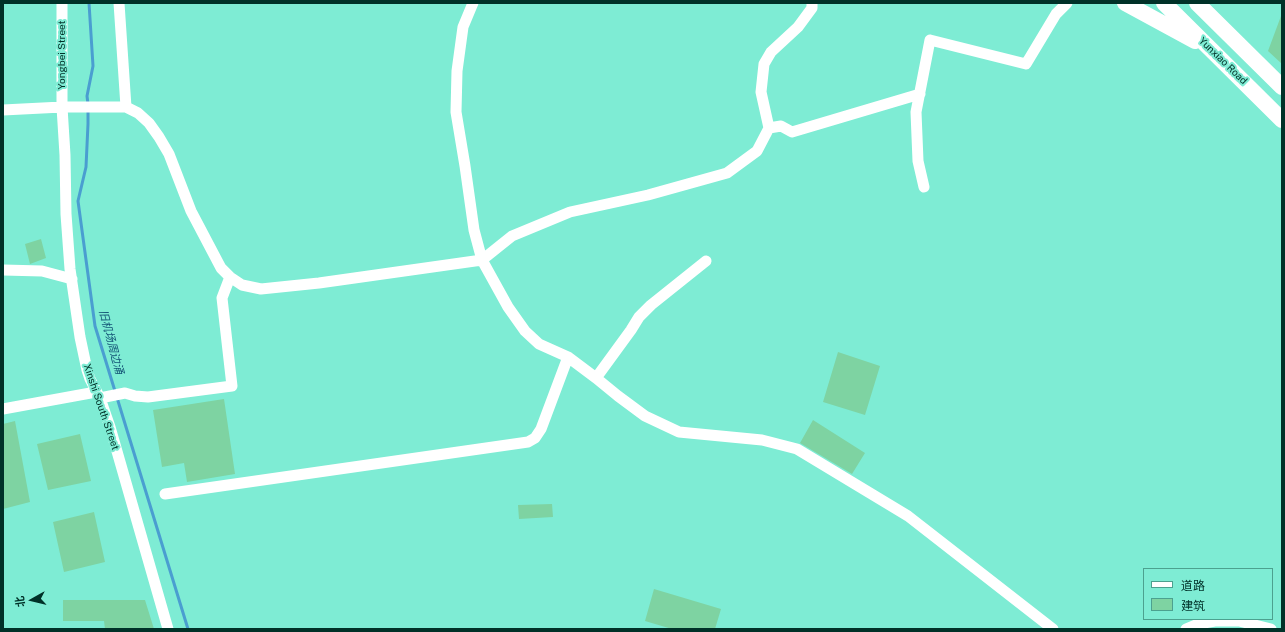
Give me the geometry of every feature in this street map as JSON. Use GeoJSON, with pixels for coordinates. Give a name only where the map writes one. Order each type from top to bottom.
{"type":"FeatureCollection","features":[{"type":"Feature","properties":{"kind":"main road"},"geometry":{"type":"LineString","coordinates":[[1125,3],[1212,50]]}},
{"type":"Feature","properties":{"kind":"main road","name":"Yunxiao Road"},"geometry":{"type":"LineString","coordinates":[[1164,3],[1282,120]]}},
{"type":"Feature","properties":{"kind":"main road"},"geometry":{"type":"LineString","coordinates":[[1197,3],[1282,87]]}},
{"type":"Feature","properties":{"kind":"street","name":"Yongbei Street"},"geometry":{"type":"LineString","coordinates":[[62,3],[62,107]]}},
{"type":"Feature","properties":{"kind":"street"},"geometry":{"type":"LineString","coordinates":[[119,3],[126,107]]}},
{"type":"Feature","properties":{"kind":"street"},"geometry":{"type":"LineString","coordinates":[[474,3],[463,27],[456,71],[456,112],[474,230],[482,260],[508,307],[525,331],[539,344],[568,357],[646,416],[680,432],[762,440],[797,449],[908,516],[1053,629]]}},
{"type":"Feature","properties":{"kind":"street"},"geometry":{"type":"LineString","coordinates":[[3,110],[62,107],[126,107],[138,113],[149,123],[169,154],[191,211],[221,268],[230,277],[242,285],[261,289],[320,283],[482,260],[512,236],[570,212],[648,195],[727,172],[757,151],[769,128],[761,92],[764,64],[771,52],[798,27],[812,8],[812,3]]}},
{"type":"Feature","properties":{"kind":"street"},"geometry":{"type":"LineString","coordinates":[[924,187],[918,161],[916,112],[930,40],[1026,64],[1056,14],[1066,3]]}},
{"type":"Feature","properties":{"kind":"street"},"geometry":{"type":"LineString","coordinates":[[769,128],[781,126],[792,132],[920,94]]}},
{"type":"Feature","properties":{"kind":"street","name":"Xinshi South Street"},"geometry":{"type":"LineString","coordinates":[[62,107],[65,155],[66,214],[72,279],[84,356],[90,379],[101,395],[168,629]]}},
{"type":"Feature","properties":{"kind":"street"},"geometry":{"type":"LineString","coordinates":[[596,378],[631,330],[638,316],[706,261]]}},
{"type":"Feature","properties":{"kind":"street"},"geometry":{"type":"LineString","coordinates":[[3,270],[42,271],[72,279]]}},
{"type":"Feature","properties":{"kind":"street"},"geometry":{"type":"LineString","coordinates":[[3,409],[101,395],[125,393],[135,396],[148,397],[232,386],[222,298],[230,277]]}},
{"type":"Feature","properties":{"kind":"street"},"geometry":{"type":"LineString","coordinates":[[166,494],[528,442],[535,438],[541,430],[568,357]]}},
{"type":"Feature","properties":{"kind":"street"},"geometry":{"type":"LineString","coordinates":[[1186,629],[1214,620],[1239,621],[1271,629]]}},
{"type":"Feature","properties":{"kind":"building"},"geometry":{"type":"Polygon","coordinates":[[[1282,16],[1282,64],[1268,51],[1282,16]]]}},
{"type":"Feature","properties":{"kind":"building"},"geometry":{"type":"Polygon","coordinates":[[[41,239],[46,258],[30,264],[25,244],[41,239]]]}},
{"type":"Feature","properties":{"kind":"building"},"geometry":{"type":"Polygon","coordinates":[[[838,352],[880,366],[865,415],[823,402],[838,352]]]}},
{"type":"Feature","properties":{"kind":"building"},"geometry":{"type":"Polygon","coordinates":[[[224,399],[235,474],[187,482],[184,463],[162,467],[153,410],[224,399]]]}},
{"type":"Feature","properties":{"kind":"building"},"geometry":{"type":"Polygon","coordinates":[[[813,420],[865,453],[852,474],[800,443],[813,420]]]}},
{"type":"Feature","properties":{"kind":"building"},"geometry":{"type":"Polygon","coordinates":[[[15,421],[30,502],[3,509],[3,424],[15,421]]]}},
{"type":"Feature","properties":{"kind":"building"},"geometry":{"type":"Polygon","coordinates":[[[80,434],[91,481],[48,490],[37,444],[80,434]]]}},
{"type":"Feature","properties":{"kind":"building"},"geometry":{"type":"Polygon","coordinates":[[[552,504],[553,517],[519,519],[518,505],[552,504]]]}},
{"type":"Feature","properties":{"kind":"building"},"geometry":{"type":"Polygon","coordinates":[[[94,512],[105,562],[64,572],[53,522],[94,512]]]}},
{"type":"Feature","properties":{"kind":"building"},"geometry":{"type":"Polygon","coordinates":[[[654,589],[721,609],[715,629],[672,629],[645,621],[654,589]]]}},
{"type":"Feature","properties":{"kind":"building"},"geometry":{"type":"Polygon","coordinates":[[[63,600],[145,600],[154,629],[105,629],[104,621],[63,621],[63,600]]]}},
{"type":"Feature","properties":{"kind":"waterway","name":"旧机场周边涌"},"geometry":{"type":"LineString","coordinates":[[88,104],[87,96],[93,66],[89,3]]}},
{"type":"Feature","properties":{"kind":"waterway","name":"旧机场周边涌"},"geometry":{"type":"LineString","coordinates":[[88,110],[86,167],[78,201],[95,326],[188,629]]}}]}
